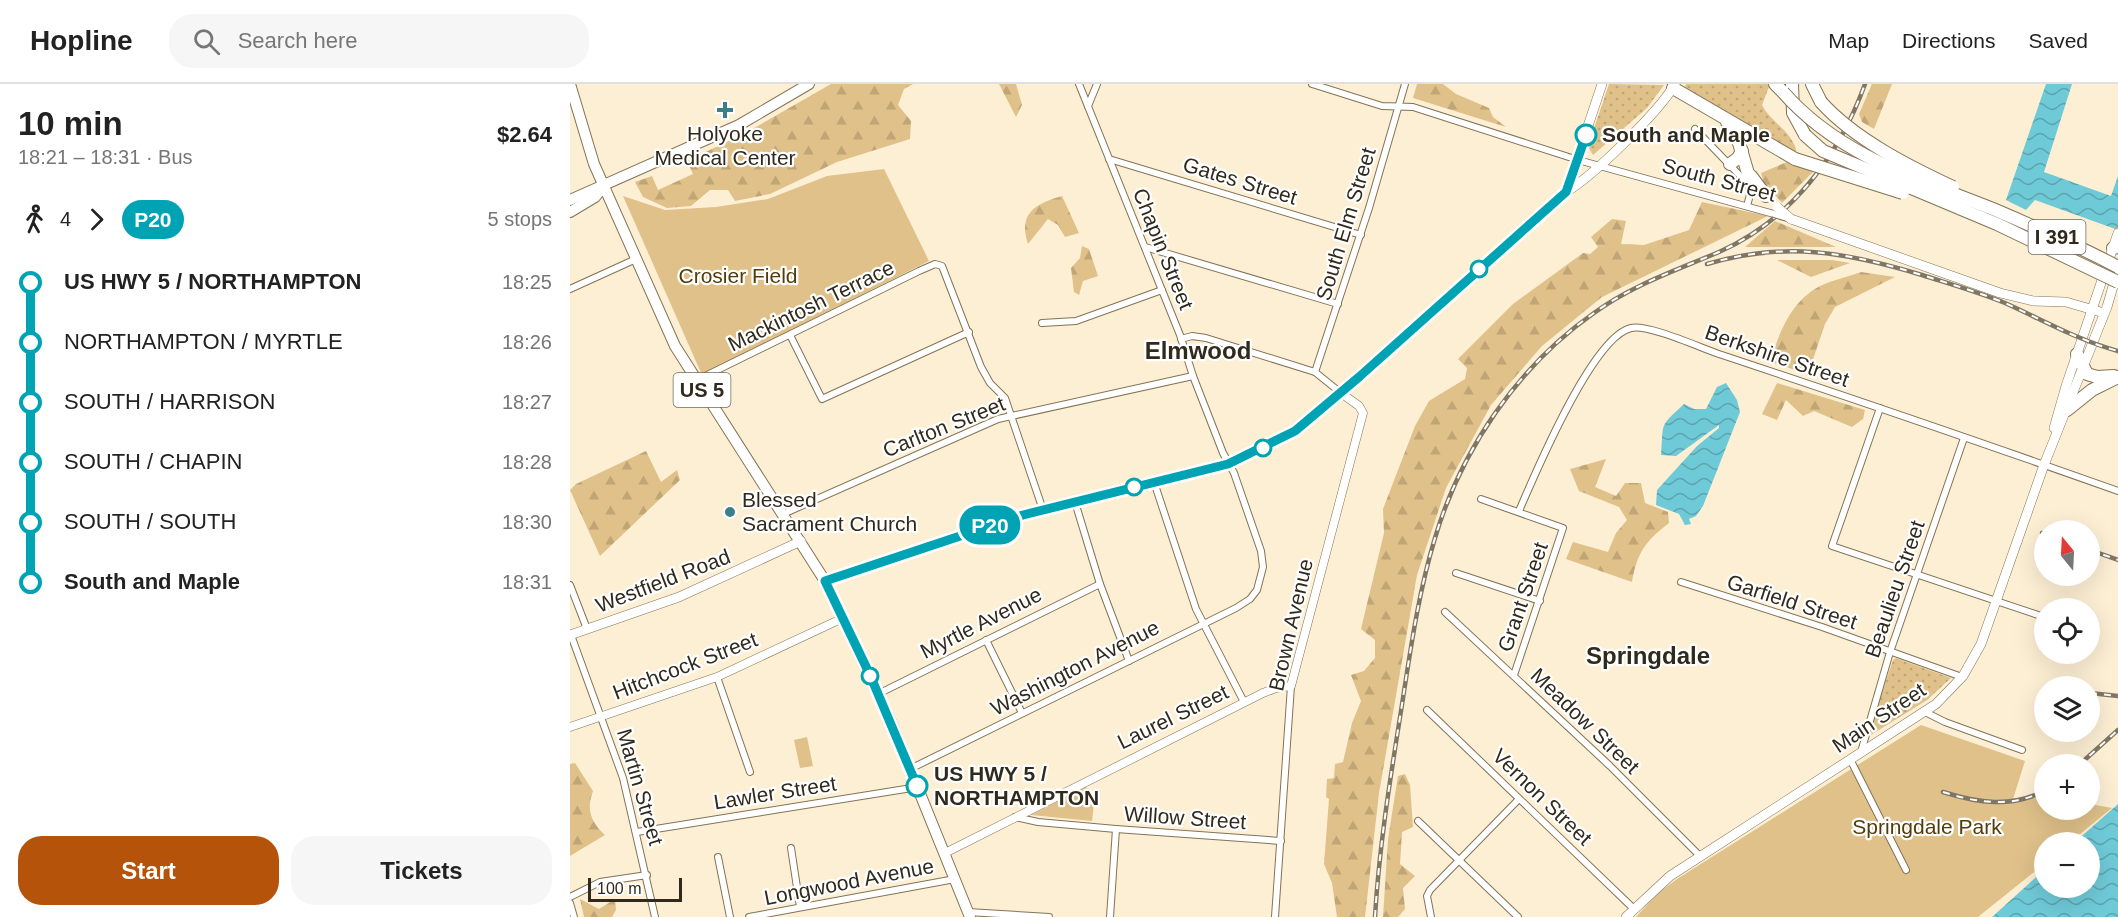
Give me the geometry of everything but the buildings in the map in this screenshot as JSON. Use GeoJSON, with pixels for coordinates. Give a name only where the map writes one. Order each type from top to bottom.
{"type":"FeatureCollection","features":[{"type":"Feature","properties":{"kind":"highway"},"geometry":{"type":"LineString","coordinates":[[1812,84],[1821,102],[1854,130],[1910,166],[1975,198],[1994,210]]}},
{"type":"Feature","properties":{"kind":"highway"},"geometry":{"type":"LineString","coordinates":[[1671,85],[1795,159],[1918,198],[2031,240]]}},
{"type":"Feature","properties":{"kind":"highway"},"geometry":{"type":"LineString","coordinates":[[1784,87],[1812,122],[1841,142],[1905,175],[1994,210]]}},
{"type":"Feature","properties":{"kind":"highway"},"geometry":{"type":"LineString","coordinates":[[1784,87],[1793,113],[1805,135],[1823,151],[2031,240]]}},
{"type":"Feature","properties":{"kind":"highway"},"geometry":{"type":"LineString","coordinates":[[1725,118],[1742,151],[1751,181],[1766,196]]}},
{"type":"Feature","properties":{"kind":"highway"},"geometry":{"type":"LineString","coordinates":[[1730,164],[1738,158],[1742,151]]}},
{"type":"Feature","properties":{"kind":"highway","name":"I 391"},"geometry":{"type":"LineString","coordinates":[[1994,210],[2118,268]]}},
{"type":"Feature","properties":{"kind":"highway","name":"I 391"},"geometry":{"type":"LineString","coordinates":[[2031,240],[2118,282]]}},
{"type":"Feature","properties":{"kind":"highway"},"geometry":{"type":"LineString","coordinates":[[2077,354],[2084,370],[2097,376],[2118,376]]}},
{"type":"Feature","properties":{"kind":"highway"},"geometry":{"type":"LineString","coordinates":[[2067,410],[2099,385],[2118,376]]}},
{"type":"Feature","properties":{"kind":"main road","name":"US 5"},"geometry":{"type":"LineString","coordinates":[[570,84],[586,142],[675,346],[825,581],[878,694],[969,915]]}},
{"type":"Feature","properties":{"kind":"main road"},"geometry":{"type":"LineString","coordinates":[[570,200],[739,125],[794,88],[809,84]]}},
{"type":"Feature","properties":{"kind":"main road"},"geometry":{"type":"LineString","coordinates":[[1566,192],[1581,172],[1582,165],[1578,160],[1602,84]]}},
{"type":"Feature","properties":{"kind":"main road"},"geometry":{"type":"LineString","coordinates":[[825,581],[1043,510],[1228,464],[1295,431],[1341,393],[1566,192],[1580,183],[1666,98],[1671,85]]}},
{"type":"Feature","properties":{"kind":"main road"},"geometry":{"type":"LineString","coordinates":[[570,212],[596,197],[604,186]]}},
{"type":"Feature","properties":{"kind":"main road"},"geometry":{"type":"LineString","coordinates":[[1766,196],[1775,211]]}},
{"type":"Feature","properties":{"kind":"main road","name":"South Street"},"geometry":{"type":"LineString","coordinates":[[1775,211],[1791,219],[1918,265],[2014,297],[2066,302],[2104,313]]}},
{"type":"Feature","properties":{"kind":"main road","name":"Main Street"},"geometry":{"type":"LineString","coordinates":[[2044,465],[2077,354],[2116,247],[2118,233]]}},
{"type":"Feature","properties":{"kind":"main road","name":"Main Street"},"geometry":{"type":"LineString","coordinates":[[1626,917],[1670,876],[1925,712],[1962,677],[1981,644],[2044,465],[2084,370],[2118,268]]}},
{"type":"Feature","properties":{"kind":"main road","name":"Westfield Road"},"geometry":{"type":"LineString","coordinates":[[571,635],[723,579],[801,541]]}},
{"type":"Feature","properties":{"kind":"street","name":"Chapin Street"},"geometry":{"type":"LineString","coordinates":[[1079,84],[1162,290],[1263,557],[1262,572],[1253,596]]}},
{"type":"Feature","properties":{"kind":"street"},"geometry":{"type":"LineString","coordinates":[[1088,107],[1096,84]]}},
{"type":"Feature","properties":{"kind":"street","name":"South Street"},"geometry":{"type":"LineString","coordinates":[[1312,84],[1382,106],[1413,107],[1578,160],[1747,206],[1775,211]]}},
{"type":"Feature","properties":{"kind":"street","name":"South Elm Street"},"geometry":{"type":"LineString","coordinates":[[1315,372],[1361,234],[1405,84]]}},
{"type":"Feature","properties":{"kind":"street"},"geometry":{"type":"LineString","coordinates":[[1695,129],[1730,164],[1751,181],[1747,206]]}},
{"type":"Feature","properties":{"kind":"street","name":"Gates Street"},"geometry":{"type":"LineString","coordinates":[[1109,159],[1361,234]]}},
{"type":"Feature","properties":{"kind":"street"},"geometry":{"type":"LineString","coordinates":[[1144,247],[1338,304]]}},
{"type":"Feature","properties":{"kind":"street"},"geometry":{"type":"LineString","coordinates":[[570,289],[636,259]]}},
{"type":"Feature","properties":{"kind":"street","name":"Mackintosh Terrace"},"geometry":{"type":"LineString","coordinates":[[696,380],[935,264],[941,266],[969,332]]}},
{"type":"Feature","properties":{"kind":"street"},"geometry":{"type":"LineString","coordinates":[[1042,322],[1076,321],[1162,290]]}},
{"type":"Feature","properties":{"kind":"street","name":"Berkshire Street"},"geometry":{"type":"LineString","coordinates":[[1518,511],[1541,460],[1583,380],[1615,336],[1631,328],[1666,335],[2118,491]]}},
{"type":"Feature","properties":{"kind":"street"},"geometry":{"type":"LineString","coordinates":[[790,335],[822,399],[969,332],[981,367],[990,383],[1005,398],[1043,510]]}},
{"type":"Feature","properties":{"kind":"street"},"geometry":{"type":"LineString","coordinates":[[1181,339],[1192,336],[1206,338],[1315,372],[1341,393]]}},
{"type":"Feature","properties":{"kind":"street","name":"Carlton Street"},"geometry":{"type":"LineString","coordinates":[[783,514],[947,440],[1011,416],[1193,376]]}},
{"type":"Feature","properties":{"kind":"street","name":"Brown Avenue"},"geometry":{"type":"LineString","coordinates":[[1275,917],[1291,686],[1363,413],[1359,406],[1341,393]]}},
{"type":"Feature","properties":{"kind":"street"},"geometry":{"type":"LineString","coordinates":[[1880,408],[1832,546],[2034,614]]}},
{"type":"Feature","properties":{"kind":"street","name":"Beaulieu Street"},"geometry":{"type":"LineString","coordinates":[[1862,752],[1890,651],[1964,438]]}},
{"type":"Feature","properties":{"kind":"street"},"geometry":{"type":"LineString","coordinates":[[1154,482],[1203,622],[1244,702]]}},
{"type":"Feature","properties":{"kind":"street"},"geometry":{"type":"LineString","coordinates":[[1481,499],[1518,511]]}},
{"type":"Feature","properties":{"kind":"street"},"geometry":{"type":"LineString","coordinates":[[1075,502],[1100,584],[1129,661]]}},
{"type":"Feature","properties":{"kind":"street","name":"Grant Street"},"geometry":{"type":"LineString","coordinates":[[1514,675],[1563,528],[1518,511]]}},
{"type":"Feature","properties":{"kind":"street"},"geometry":{"type":"LineString","coordinates":[[1456,573],[1540,601]]}},
{"type":"Feature","properties":{"kind":"street","name":"Garfield Street"},"geometry":{"type":"LineString","coordinates":[[1681,582],[1962,677]]}},
{"type":"Feature","properties":{"kind":"street","name":"Myrtle Avenue"},"geometry":{"type":"LineString","coordinates":[[878,694],[1100,584]]}},
{"type":"Feature","properties":{"kind":"street"},"geometry":{"type":"LineString","coordinates":[[570,585],[587,629]]}},
{"type":"Feature","properties":{"kind":"street","name":"Washington Avenue"},"geometry":{"type":"LineString","coordinates":[[910,769],[1203,622],[1236,608],[1253,596]]}},
{"type":"Feature","properties":{"kind":"street","name":"Meadow Street"},"geometry":{"type":"LineString","coordinates":[[1445,612],[1514,675],[1700,856]]}},
{"type":"Feature","properties":{"kind":"street","name":"Hitchcock Street"},"geometry":{"type":"LineString","coordinates":[[570,727],[717,677],[843,618]]}},
{"type":"Feature","properties":{"kind":"street","name":"Martin Street"},"geometry":{"type":"LineString","coordinates":[[571,635],[602,716],[637,832],[655,917]]}},
{"type":"Feature","properties":{"kind":"street"},"geometry":{"type":"LineString","coordinates":[[986,640],[1022,713]]}},
{"type":"Feature","properties":{"kind":"street"},"geometry":{"type":"LineString","coordinates":[[717,677],[750,772]]}},
{"type":"Feature","properties":{"kind":"street","name":"Laurel Street"},"geometry":{"type":"LineString","coordinates":[[945,852],[1244,702],[1276,687],[1291,686]]}},
{"type":"Feature","properties":{"kind":"street","name":"Vernon Street"},"geometry":{"type":"LineString","coordinates":[[1427,710],[1634,909]]}},
{"type":"Feature","properties":{"kind":"street"},"geometry":{"type":"LineString","coordinates":[[1925,712],[1945,722],[2022,750]]}},
{"type":"Feature","properties":{"kind":"street"},"geometry":{"type":"LineString","coordinates":[[1850,759],[1906,870]]}},
{"type":"Feature","properties":{"kind":"street","name":"Lawler Street"},"geometry":{"type":"LineString","coordinates":[[637,832],[918,787]]}},
{"type":"Feature","properties":{"kind":"street"},"geometry":{"type":"LineString","coordinates":[[1431,917],[1427,897],[1430,890],[1519,799]]}},
{"type":"Feature","properties":{"kind":"street","name":"Willow Street"},"geometry":{"type":"LineString","coordinates":[[1015,817],[1038,822],[1116,830],[1281,841]]}},
{"type":"Feature","properties":{"kind":"street"},"geometry":{"type":"LineString","coordinates":[[1418,821],[1518,917]]}},
{"type":"Feature","properties":{"kind":"street"},"geometry":{"type":"LineString","coordinates":[[1110,917],[1116,830]]}},
{"type":"Feature","properties":{"kind":"street"},"geometry":{"type":"LineString","coordinates":[[791,848],[800,907]]}},
{"type":"Feature","properties":{"kind":"street"},"geometry":{"type":"LineString","coordinates":[[718,857],[730,917]]}},
{"type":"Feature","properties":{"kind":"street"},"geometry":{"type":"LineString","coordinates":[[570,897],[600,882],[647,875]]}},
{"type":"Feature","properties":{"kind":"street","name":"Longwood Avenue"},"geometry":{"type":"LineString","coordinates":[[749,917],[955,879]]}},
{"type":"Feature","properties":{"kind":"street"},"geometry":{"type":"LineString","coordinates":[[570,903],[574,917]]}},
{"type":"Feature","properties":{"kind":"street"},"geometry":{"type":"LineString","coordinates":[[969,915],[1049,917]]}},
{"type":"Feature","properties":{"kind":"green space"},"geometry":{"type":"Polygon","coordinates":[[[831,84],[913,84],[904,89],[898,105],[911,121],[910,139],[837,162],[770,194],[735,201],[728,190],[710,190],[691,206],[667,208],[643,197],[635,182],[652,176],[658,190],[693,174],[687,161],[749,131],[831,84]]]}},
{"type":"Feature","properties":{"kind":"green space"},"geometry":{"type":"Polygon","coordinates":[[[999,84],[1016,84],[1022,105],[1016,117],[999,84]]]}},
{"type":"Feature","properties":{"kind":"green space"},"geometry":{"type":"Polygon","coordinates":[[[1417,84],[1443,84],[1456,94],[1489,108],[1493,117],[1506,127],[1413,98],[1417,84]]]}},
{"type":"Feature","properties":{"kind":"green space"},"geometry":{"type":"Polygon","coordinates":[[[1609,84],[1664,85],[1647,108],[1593,155],[1588,146],[1609,84]]]}},
{"type":"Feature","properties":{"kind":"green space"},"geometry":{"type":"Polygon","coordinates":[[[1686,84],[1770,84],[1762,105],[1792,140],[1797,154],[1685,87],[1686,84]]]}},
{"type":"Feature","properties":{"kind":"green space"},"geometry":{"type":"Polygon","coordinates":[[[1872,84],[1892,84],[1874,129],[1862,122],[1859,114],[1872,84]]]}},
{"type":"Feature","properties":{"kind":"green space"},"geometry":{"type":"Polygon","coordinates":[[[1787,162],[1813,172],[1782,203],[1764,183],[1761,173],[1787,162]]]}},
{"type":"Feature","properties":{"kind":"green space","name":"Crosier Field"},"geometry":{"type":"Polygon","coordinates":[[[884,169],[929,261],[702,375],[623,196],[665,210],[716,207],[768,199],[827,176],[884,169]]]}},
{"type":"Feature","properties":{"kind":"green space"},"geometry":{"type":"Polygon","coordinates":[[[1062,196],[1079,233],[1065,237],[1058,225],[1048,219],[1028,244],[1025,225],[1031,211],[1062,196]]]}},
{"type":"Feature","properties":{"kind":"green space"},"geometry":{"type":"Polygon","coordinates":[[[1702,202],[1768,216],[1602,297],[1542,346],[1491,405],[1446,488],[1417,575],[1379,793],[1365,917],[1337,917],[1332,883],[1324,864],[1329,799],[1326,797],[1327,779],[1334,778],[1335,764],[1343,762],[1352,723],[1361,701],[1351,675],[1364,671],[1375,658],[1375,640],[1361,629],[1384,533],[1383,509],[1415,426],[1429,401],[1465,379],[1467,368],[1458,359],[1513,304],[1583,253],[1590,254],[1598,247],[1591,237],[1612,219],[1626,221],[1621,244],[1644,245],[1689,230],[1702,202]]]}},
{"type":"Feature","properties":{"kind":"green space"},"geometry":{"type":"Polygon","coordinates":[[[1775,221],[1836,247],[1745,247],[1775,221]]]}},
{"type":"Feature","properties":{"kind":"green space"},"geometry":{"type":"Polygon","coordinates":[[[1082,246],[1089,249],[1098,276],[1083,281],[1079,295],[1074,292],[1071,268],[1080,258],[1082,246]]]}},
{"type":"Feature","properties":{"kind":"green space"},"geometry":{"type":"Polygon","coordinates":[[[1777,260],[1832,260],[1850,263],[1811,277],[1777,260]]]}},
{"type":"Feature","properties":{"kind":"green space"},"geometry":{"type":"Polygon","coordinates":[[[1861,272],[1895,277],[1835,307],[1825,324],[1808,374],[1770,362],[1782,329],[1801,300],[1820,286],[1861,272]]]}},
{"type":"Feature","properties":{"kind":"green space"},"geometry":{"type":"Polygon","coordinates":[[[1777,383],[1865,410],[1863,419],[1852,427],[1814,411],[1803,416],[1786,400],[1777,420],[1762,414],[1777,383]]]}},
{"type":"Feature","properties":{"kind":"green space"},"geometry":{"type":"Polygon","coordinates":[[[646,451],[661,482],[677,470],[680,480],[600,556],[570,490],[576,484],[646,451]]]}},
{"type":"Feature","properties":{"kind":"green space"},"geometry":{"type":"Polygon","coordinates":[[[1606,459],[1595,487],[1616,496],[1625,483],[1641,483],[1645,503],[1668,512],[1669,523],[1644,548],[1632,582],[1566,559],[1573,542],[1608,552],[1616,533],[1627,520],[1619,507],[1579,491],[1570,469],[1606,459]]]}},
{"type":"Feature","properties":{"kind":"green space"},"geometry":{"type":"Polygon","coordinates":[[[1896,658],[1951,678],[1927,700],[1871,735],[1868,733],[1893,660],[1896,658]]]}},
{"type":"Feature","properties":{"kind":"green space","name":"Springdale Park"},"geometry":{"type":"Polygon","coordinates":[[[1921,725],[2025,761],[2013,799],[2034,795],[2034,820],[2097,820],[2083,832],[2034,832],[2034,872],[1978,917],[1636,917],[1658,893],[1921,725]]]}},
{"type":"Feature","properties":{"kind":"green space"},"geometry":{"type":"Polygon","coordinates":[[[807,737],[813,766],[800,768],[794,740],[807,737]]]}},
{"type":"Feature","properties":{"kind":"green space"},"geometry":{"type":"Polygon","coordinates":[[[575,763],[593,791],[590,804],[591,815],[605,835],[570,856],[570,764],[575,763]]]}},
{"type":"Feature","properties":{"kind":"green space"},"geometry":{"type":"Polygon","coordinates":[[[1405,774],[1410,785],[1413,827],[1402,832],[1400,864],[1415,876],[1403,888],[1405,909],[1398,917],[1383,917],[1388,839],[1398,776],[1405,774]]]}},
{"type":"Feature","properties":{"kind":"green space"},"geometry":{"type":"Polygon","coordinates":[[[1086,787],[1094,803],[1092,821],[1031,815],[1086,787]]]}},
{"type":"Feature","properties":{"kind":"green space","name":"Springdale Park"},"geometry":{"type":"Polygon","coordinates":[[[2100,806],[2112,808],[2100,818],[2100,806]]]}},
{"type":"Feature","properties":{"kind":"green space"},"geometry":{"type":"Polygon","coordinates":[[[580,899],[599,909],[615,899],[616,910],[612,917],[584,917],[580,899]]]}},
{"type":"Feature","properties":{"kind":"water"},"geometry":{"type":"Polygon","coordinates":[[[2046,84],[2072,84],[2044,172],[2111,196],[2118,176],[2118,230],[2035,200],[2026,210],[2006,200],[2046,84]]]}},
{"type":"Feature","properties":{"kind":"water"},"geometry":{"type":"Polygon","coordinates":[[[1726,383],[1737,400],[1740,412],[1703,506],[1696,516],[1689,519],[1691,524],[1685,525],[1679,514],[1656,505],[1657,490],[1697,446],[1719,428],[1719,425],[1676,456],[1661,455],[1664,426],[1684,404],[1694,409],[1706,409],[1717,387],[1726,383]]]}},
{"type":"Feature","properties":{"kind":"water"},"geometry":{"type":"Polygon","coordinates":[[[2118,804],[2118,917],[1992,917],[2034,879],[2034,898],[2100,898],[2100,832],[2086,832],[2118,804]]]}},
{"type":"Feature","properties":{"kind":"railway"},"geometry":{"type":"LineString","coordinates":[[1375,917],[1385,814],[1419,602],[1429,559],[1446,505],[1477,442],[1517,384],[1566,334],[1609,303],[1639,286],[1745,239],[1790,204],[1826,160],[1854,111],[1865,84]]}},
{"type":"Feature","properties":{"kind":"railway"},"geometry":{"type":"LineString","coordinates":[[1707,264],[1736,257],[1789,251],[1815,252],[1867,260],[1985,295],[2074,335],[2118,351]]}},
{"type":"Feature","properties":{"kind":"railway"},"geometry":{"type":"LineString","coordinates":[[2100,554],[2118,560]]}},
{"type":"Feature","properties":{"kind":"railway"},"geometry":{"type":"LineString","coordinates":[[2100,694],[2118,696]]}},
{"type":"Feature","properties":{"kind":"railway"},"geometry":{"type":"LineString","coordinates":[[2091,754],[2118,730]]}},
{"type":"Feature","properties":{"kind":"railway"},"geometry":{"type":"LineString","coordinates":[[1943,792],[1969,799],[1994,802],[2019,800],[2034,795]]}},
{"type":"Feature","properties":{"kind":"bus line","name":"P20"},"geometry":{"type":"LineString","coordinates":[[917,786],[870,675],[825,581],[1023,515],[1228,464],[1295,431],[1359,377],[1566,192],[1586,135]]}},
{"type":"Feature","properties":{"kind":"place","name":"Holyoke Medical Center"},"geometry":{"type":"Point","coordinates":[725,110]}},
{"type":"Feature","properties":{"kind":"place","name":"South and Maple"},"geometry":{"type":"Point","coordinates":[1586,135]}},
{"type":"Feature","properties":{"kind":"place","name":"Blessed Sacrament Church"},"geometry":{"type":"Point","coordinates":[730,512]}},
{"type":"Feature","properties":{"kind":"place","name":"US HWY 5 / NORTHAMPTON"},"geometry":{"type":"Point","coordinates":[917,786]}},
{"type":"Feature","properties":{"kind":"district","name":"Elmwood"},"geometry":{"type":"Point","coordinates":[1198,351]}},
{"type":"Feature","properties":{"kind":"district","name":"Springdale"},"geometry":{"type":"Point","coordinates":[1648,656]}}]}
